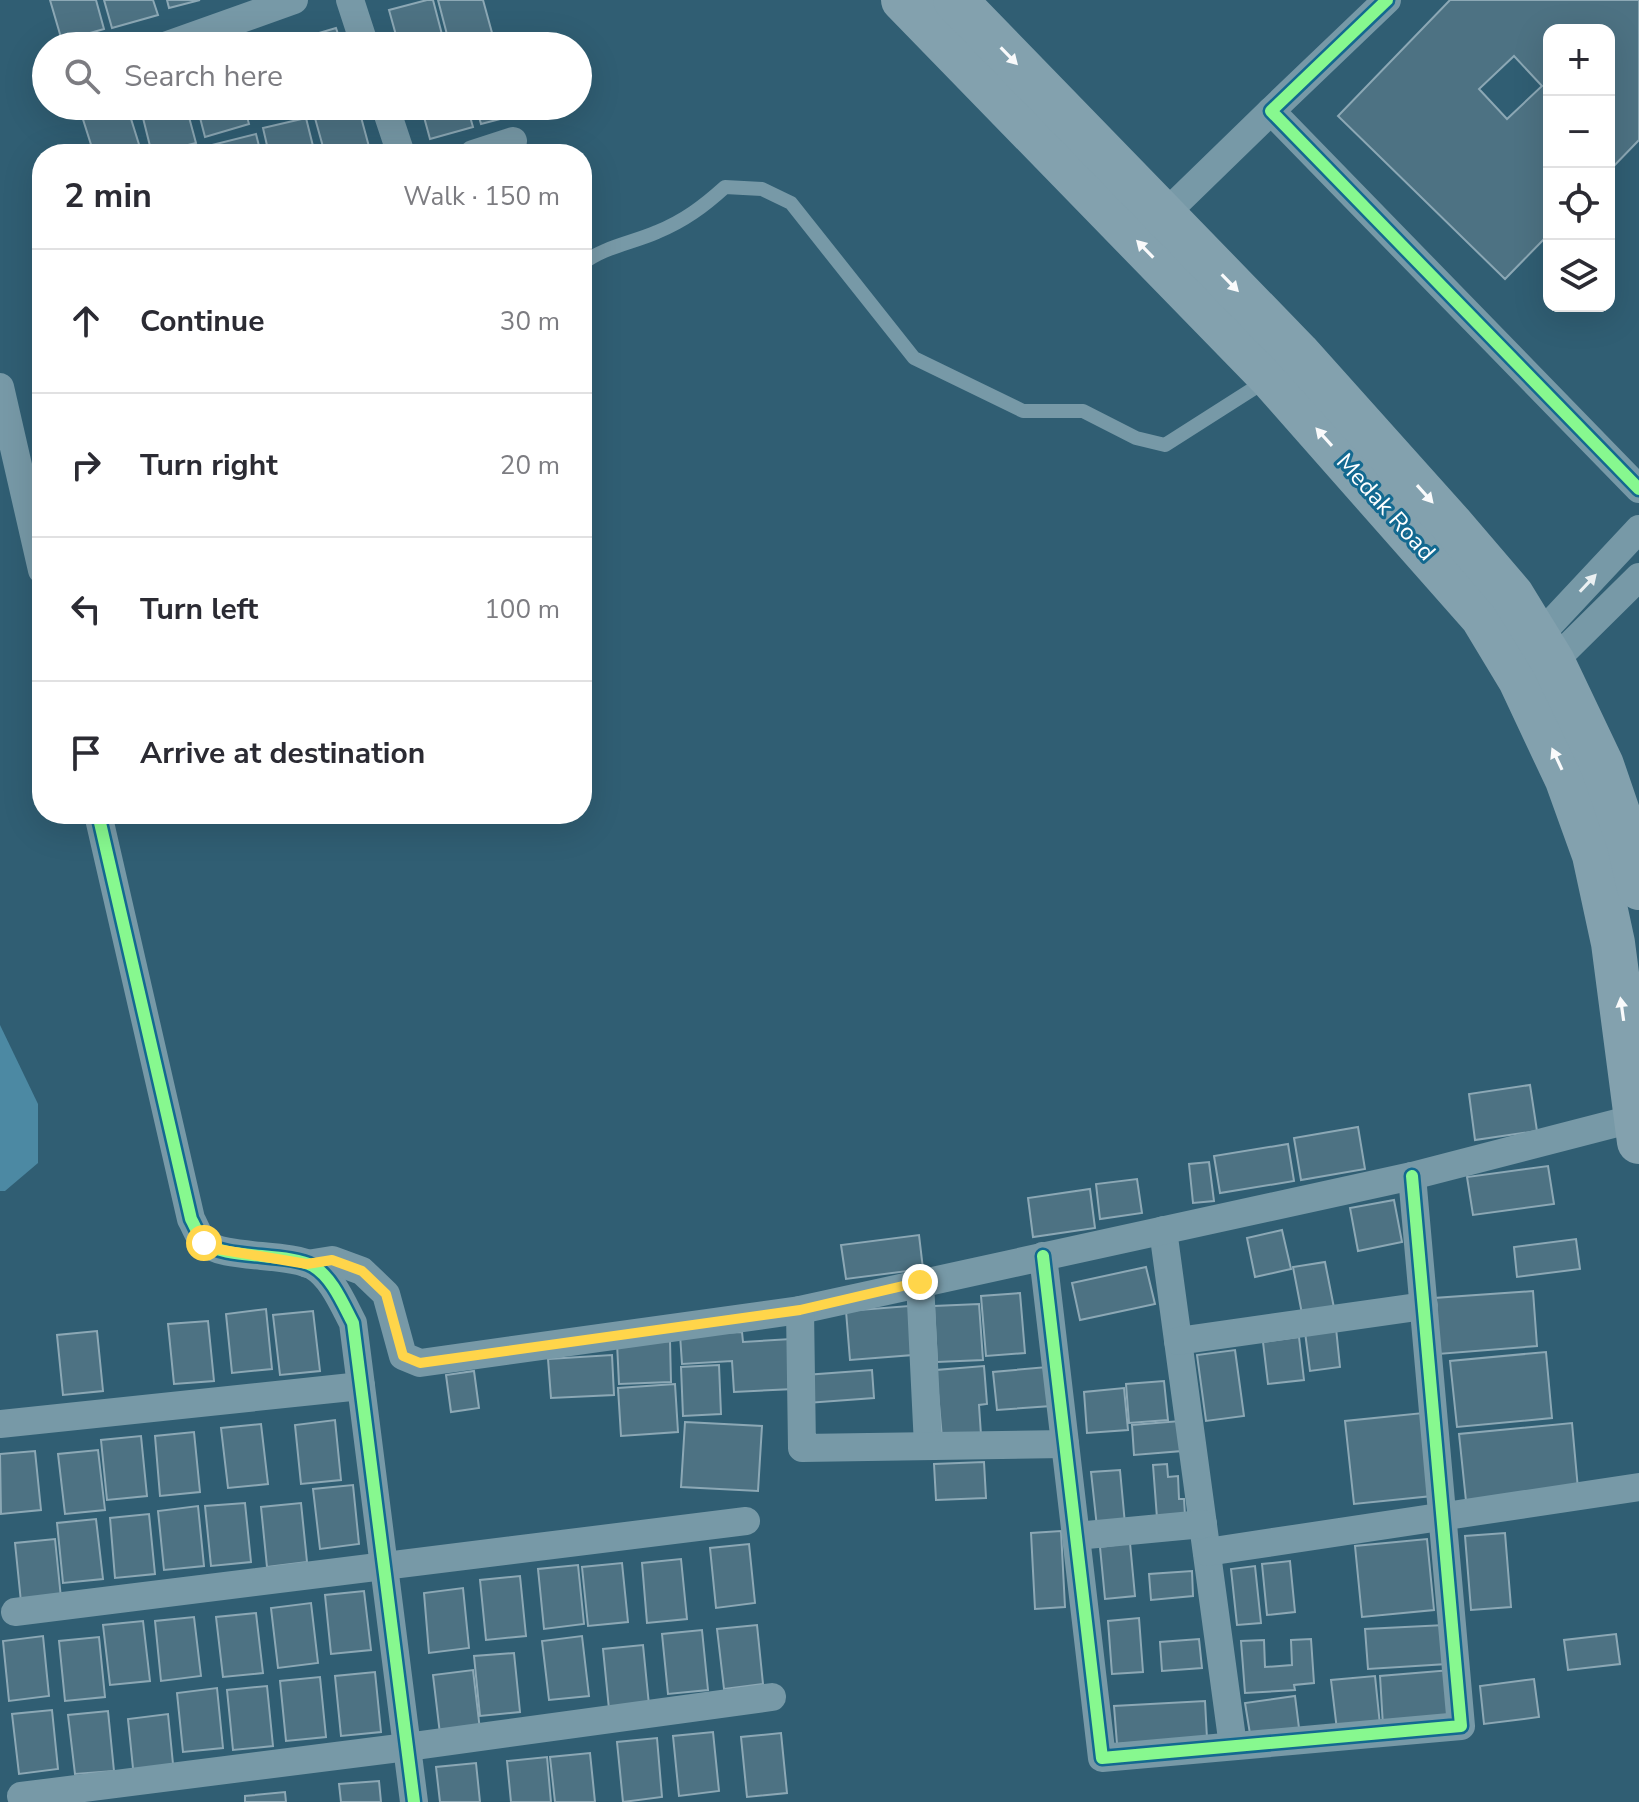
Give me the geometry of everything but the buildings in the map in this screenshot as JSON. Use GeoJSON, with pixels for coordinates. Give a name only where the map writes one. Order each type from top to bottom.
{"type":"FeatureCollection","features":[{"type":"Feature","properties":{"kind":"main road","name":"Medak Road"},"geometry":{"type":"LineString","coordinates":[[903,0],[1271,378],[1482,617],[1520,680],[1567,780],[1594,855],[1613,943],[1638,1130]]}},
{"type":"Feature","properties":{"kind":"main road","name":"Medak Road"},"geometry":{"type":"LineString","coordinates":[[955,0],[1298,353],[1512,595],[1545,650],[1602,765],[1629,844],[1639,888]]}},
{"type":"Feature","properties":{"kind":"street"},"geometry":{"type":"LineString","coordinates":[[204,32],[294,0]]}},
{"type":"Feature","properties":{"kind":"street"},"geometry":{"type":"LineString","coordinates":[[350,0],[360,32]]}},
{"type":"Feature","properties":{"kind":"street"},"geometry":{"type":"LineString","coordinates":[[1164,215],[1387,0]]}},
{"type":"Feature","properties":{"kind":"street"},"geometry":{"type":"LineString","coordinates":[[1271,111],[1639,489]]}},
{"type":"Feature","properties":{"kind":"street"},"geometry":{"type":"LineString","coordinates":[[390,120],[398,144]]}},
{"type":"Feature","properties":{"kind":"street"},"geometry":{"type":"LineString","coordinates":[[504,144],[513,141]]}},
{"type":"Feature","properties":{"kind":"street"},"geometry":{"type":"LineString","coordinates":[[0,387],[32,526]]}},
{"type":"Feature","properties":{"kind":"street"},"geometry":{"type":"LineString","coordinates":[[1545,650],[1639,529]]}},
{"type":"Feature","properties":{"kind":"street"},"geometry":{"type":"LineString","coordinates":[[1545,650],[1639,577]]}},
{"type":"Feature","properties":{"kind":"street"},"geometry":{"type":"LineString","coordinates":[[100,824],[191,1219],[204,1243],[217,1249],[313,1266],[330,1282],[353,1323],[414,1802]]}},
{"type":"Feature","properties":{"kind":"street"},"geometry":{"type":"LineString","coordinates":[[307,1264],[332,1260],[362,1271],[386,1294],[403,1356],[420,1363],[800,1310],[1412,1176],[1638,1130]]}},
{"type":"Feature","properties":{"kind":"street"},"geometry":{"type":"LineString","coordinates":[[1043,1256],[1102,1758],[1461,1726],[1412,1176]]}},
{"type":"Feature","properties":{"kind":"street"},"geometry":{"type":"LineString","coordinates":[[1163,1230],[1233,1746]]}},
{"type":"Feature","properties":{"kind":"street"},"geometry":{"type":"LineString","coordinates":[[920,1282],[928,1446]]}},
{"type":"Feature","properties":{"kind":"street"},"geometry":{"type":"LineString","coordinates":[[1178,1341],[1424,1306]]}},
{"type":"Feature","properties":{"kind":"street"},"geometry":{"type":"LineString","coordinates":[[800,1310],[802,1448],[1065,1444]]}},
{"type":"Feature","properties":{"kind":"street"},"geometry":{"type":"LineString","coordinates":[[0,1424],[361,1386]]}},
{"type":"Feature","properties":{"kind":"street"},"geometry":{"type":"LineString","coordinates":[[1207,1552],[1639,1487]]}},
{"type":"Feature","properties":{"kind":"street"},"geometry":{"type":"LineString","coordinates":[[15,1612],[746,1521]]}},
{"type":"Feature","properties":{"kind":"street"},"geometry":{"type":"LineString","coordinates":[[1076,1536],[1203,1524]]}},
{"type":"Feature","properties":{"kind":"street"},"geometry":{"type":"LineString","coordinates":[[21,1796],[772,1697]]}},
{"type":"Feature","properties":{"kind":"lane"},"geometry":{"type":"LineString","coordinates":[[592,256],[658,232],[697,212],[725,187],[762,189],[791,203],[914,358],[1023,411],[1083,411],[1136,438],[1165,445],[1271,378]]}},
{"type":"Feature","properties":{"kind":"water"},"geometry":{"type":"Polygon","coordinates":[[[0,1025],[38,1104],[38,1163],[5,1191],[0,1191],[0,1025]]]}},
{"type":"Feature","properties":{"kind":"cycle path"},"geometry":{"type":"LineString","coordinates":[[1387,0],[1271,111],[1639,489]]}},
{"type":"Feature","properties":{"kind":"cycle path"},"geometry":{"type":"LineString","coordinates":[[100,824],[191,1219],[198,1233],[203,1241],[224,1251],[288,1259],[313,1266],[331,1284],[353,1323],[414,1802]]}},
{"type":"Feature","properties":{"kind":"cycle path"},"geometry":{"type":"LineString","coordinates":[[1043,1256],[1102,1758],[1461,1726],[1412,1176]]}},
{"type":"Feature","properties":{"kind":"route"},"geometry":{"type":"LineString","coordinates":[[204,1243],[217,1249],[307,1264],[332,1260],[362,1271],[386,1294],[403,1356],[420,1363],[800,1310],[920,1282]]}}]}
